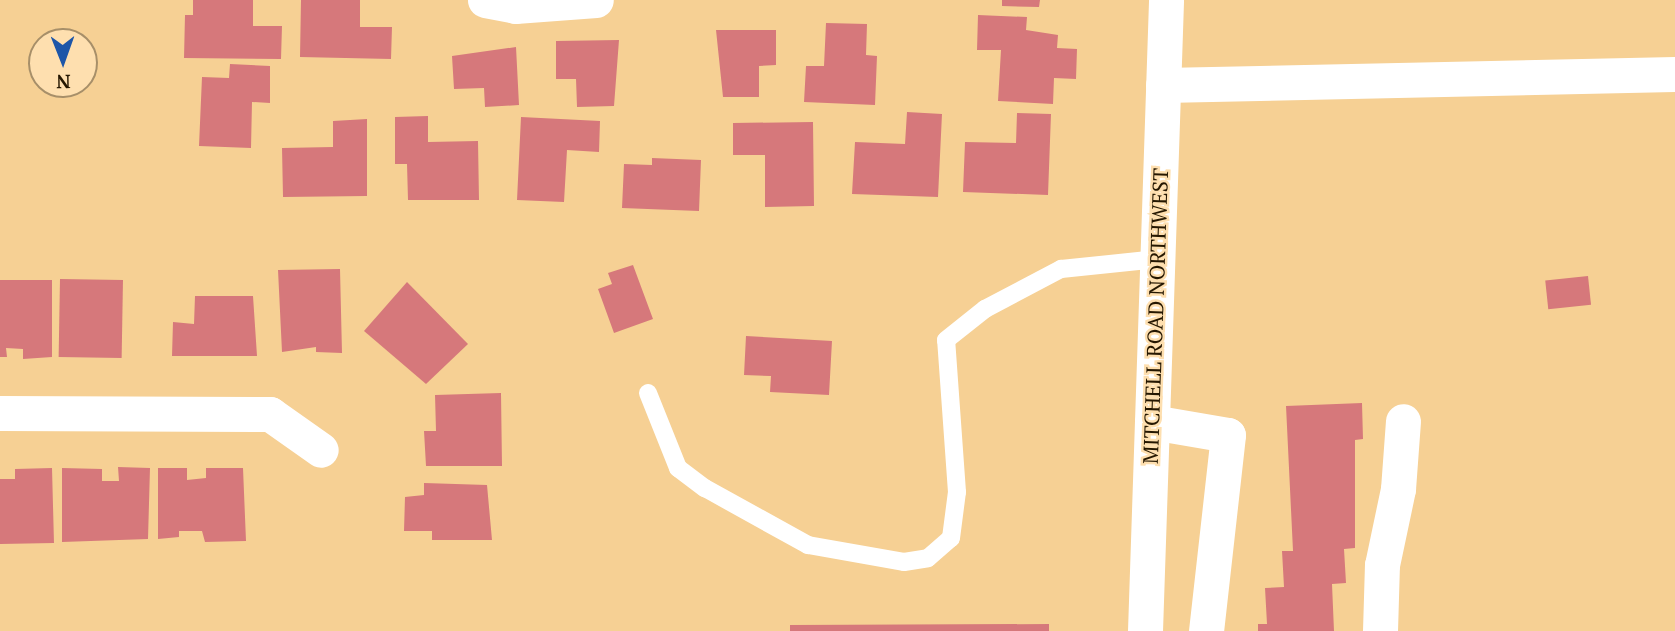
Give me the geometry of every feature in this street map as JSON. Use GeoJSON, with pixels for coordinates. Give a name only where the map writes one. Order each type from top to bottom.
{"type":"FeatureCollection","features":[{"type":"Feature","properties":{"kind":"street"},"geometry":{"type":"LineString","coordinates":[[485,0],[515,6],[596,0]]}},
{"type":"Feature","properties":{"kind":"street","name":"MITCHELL ROAD NORTHWEST"},"geometry":{"type":"LineString","coordinates":[[1145,631],[1166,0]]}},
{"type":"Feature","properties":{"kind":"street"},"geometry":{"type":"LineString","coordinates":[[1163,85],[1675,74]]}},
{"type":"Feature","properties":{"kind":"street"},"geometry":{"type":"LineString","coordinates":[[0,413],[270,414],[321,450]]}},
{"type":"Feature","properties":{"kind":"street"},"geometry":{"type":"LineString","coordinates":[[1380,631],[1382,565],[1398,489],[1403,421]]}},
{"type":"Feature","properties":{"kind":"street"},"geometry":{"type":"LineString","coordinates":[[1152,422],[1228,435],[1206,631]]}},
{"type":"Feature","properties":{"kind":"lane"},"geometry":{"type":"LineString","coordinates":[[648,393],[678,468],[705,488],[808,545],[904,562],[928,558],[951,538],[957,492],[946,340],[985,309],[1061,269],[1157,259]]}},
{"type":"Feature","properties":{"kind":"building"},"geometry":{"type":"Polygon","coordinates":[[[193,0],[253,0],[253,26],[282,26],[281,59],[184,58],[185,15],[193,15],[193,0]]]}},
{"type":"Feature","properties":{"kind":"building"},"geometry":{"type":"Polygon","coordinates":[[[301,0],[360,0],[360,27],[392,27],[391,59],[300,57],[301,0]]]}},
{"type":"Feature","properties":{"kind":"building"},"geometry":{"type":"Polygon","coordinates":[[[1002,0],[1040,0],[1039,7],[1002,6],[1002,0]]]}},
{"type":"Feature","properties":{"kind":"building"},"geometry":{"type":"Polygon","coordinates":[[[978,15],[1027,17],[1026,30],[1058,35],[1057,48],[1077,49],[1076,79],[1054,78],[1053,104],[998,101],[1001,50],[977,50],[978,15]]]}},
{"type":"Feature","properties":{"kind":"building"},"geometry":{"type":"Polygon","coordinates":[[[826,23],[867,24],[866,55],[877,56],[875,105],[804,102],[806,66],[824,66],[826,23]]]}},
{"type":"Feature","properties":{"kind":"building"},"geometry":{"type":"Polygon","coordinates":[[[716,30],[776,30],[776,65],[759,66],[759,97],[723,97],[716,30]]]}},
{"type":"Feature","properties":{"kind":"building"},"geometry":{"type":"Polygon","coordinates":[[[619,40],[614,106],[577,107],[576,79],[556,79],[556,41],[619,40]]]}},
{"type":"Feature","properties":{"kind":"building"},"geometry":{"type":"Polygon","coordinates":[[[516,47],[519,105],[485,107],[484,88],[454,89],[452,56],[516,47]]]}},
{"type":"Feature","properties":{"kind":"building"},"geometry":{"type":"Polygon","coordinates":[[[230,64],[270,66],[270,103],[252,102],[251,148],[199,146],[202,77],[229,78],[230,64]]]}},
{"type":"Feature","properties":{"kind":"building"},"geometry":{"type":"Polygon","coordinates":[[[907,112],[942,114],[938,197],[852,194],[855,142],[905,144],[907,112]]]}},
{"type":"Feature","properties":{"kind":"building"},"geometry":{"type":"Polygon","coordinates":[[[1017,113],[1051,114],[1048,195],[963,192],[965,142],[1016,143],[1017,113]]]}},
{"type":"Feature","properties":{"kind":"building"},"geometry":{"type":"Polygon","coordinates":[[[428,116],[428,142],[478,141],[479,200],[408,200],[407,164],[395,164],[395,117],[428,116]]]}},
{"type":"Feature","properties":{"kind":"building"},"geometry":{"type":"Polygon","coordinates":[[[521,117],[600,121],[599,152],[567,150],[564,202],[517,200],[521,117]]]}},
{"type":"Feature","properties":{"kind":"building"},"geometry":{"type":"Polygon","coordinates":[[[367,119],[367,196],[283,197],[282,148],[333,147],[333,121],[367,119]]]}},
{"type":"Feature","properties":{"kind":"building"},"geometry":{"type":"Polygon","coordinates":[[[813,122],[814,206],[765,207],[765,155],[733,155],[733,123],[813,122]]]}},
{"type":"Feature","properties":{"kind":"building"},"geometry":{"type":"Polygon","coordinates":[[[652,158],[701,160],[699,211],[622,208],[624,164],[652,165],[652,158]]]}},
{"type":"Feature","properties":{"kind":"building"},"geometry":{"type":"Polygon","coordinates":[[[633,265],[653,319],[614,333],[598,289],[612,284],[608,273],[633,265]]]}},
{"type":"Feature","properties":{"kind":"building"},"geometry":{"type":"Polygon","coordinates":[[[340,269],[342,353],[316,352],[316,347],[282,352],[278,270],[340,269]]]}},
{"type":"Feature","properties":{"kind":"building"},"geometry":{"type":"Polygon","coordinates":[[[1588,276],[1591,305],[1548,309],[1545,280],[1588,276]]]}},
{"type":"Feature","properties":{"kind":"building"},"geometry":{"type":"Polygon","coordinates":[[[60,279],[123,280],[122,358],[59,357],[60,279]]]}},
{"type":"Feature","properties":{"kind":"building"},"geometry":{"type":"Polygon","coordinates":[[[0,280],[52,280],[52,357],[23,359],[23,349],[6,348],[7,357],[0,357],[0,280]]]}},
{"type":"Feature","properties":{"kind":"building"},"geometry":{"type":"Polygon","coordinates":[[[407,282],[468,344],[426,384],[364,331],[407,282]]]}},
{"type":"Feature","properties":{"kind":"building"},"geometry":{"type":"Polygon","coordinates":[[[195,296],[253,296],[257,356],[172,356],[173,322],[194,324],[195,296]]]}},
{"type":"Feature","properties":{"kind":"building"},"geometry":{"type":"Polygon","coordinates":[[[746,336],[832,341],[829,395],[770,392],[771,376],[744,375],[746,336]]]}},
{"type":"Feature","properties":{"kind":"building"},"geometry":{"type":"Polygon","coordinates":[[[501,393],[502,466],[426,466],[424,431],[436,431],[435,395],[501,393]]]}},
{"type":"Feature","properties":{"kind":"building"},"geometry":{"type":"Polygon","coordinates":[[[1362,403],[1363,439],[1355,440],[1355,548],[1344,549],[1346,583],[1332,584],[1334,631],[1258,631],[1258,624],[1267,624],[1265,588],[1284,587],[1282,551],[1293,551],[1286,406],[1362,403]]]}},
{"type":"Feature","properties":{"kind":"building"},"geometry":{"type":"Polygon","coordinates":[[[118,467],[150,468],[148,539],[62,542],[62,468],[102,469],[102,481],[119,481],[118,467]]]}},
{"type":"Feature","properties":{"kind":"building"},"geometry":{"type":"Polygon","coordinates":[[[52,468],[54,543],[0,544],[0,479],[15,479],[15,469],[52,468]]]}},
{"type":"Feature","properties":{"kind":"building"},"geometry":{"type":"Polygon","coordinates":[[[158,468],[187,468],[187,480],[206,478],[206,468],[243,468],[246,541],[205,542],[202,531],[179,531],[179,537],[158,539],[158,468]]]}},
{"type":"Feature","properties":{"kind":"building"},"geometry":{"type":"Polygon","coordinates":[[[424,483],[487,485],[492,540],[432,540],[432,531],[404,531],[405,497],[424,495],[424,483]]]}},
{"type":"Feature","properties":{"kind":"building"},"geometry":{"type":"Polygon","coordinates":[[[1049,624],[1049,631],[790,631],[790,625],[1049,624]]]}}]}
